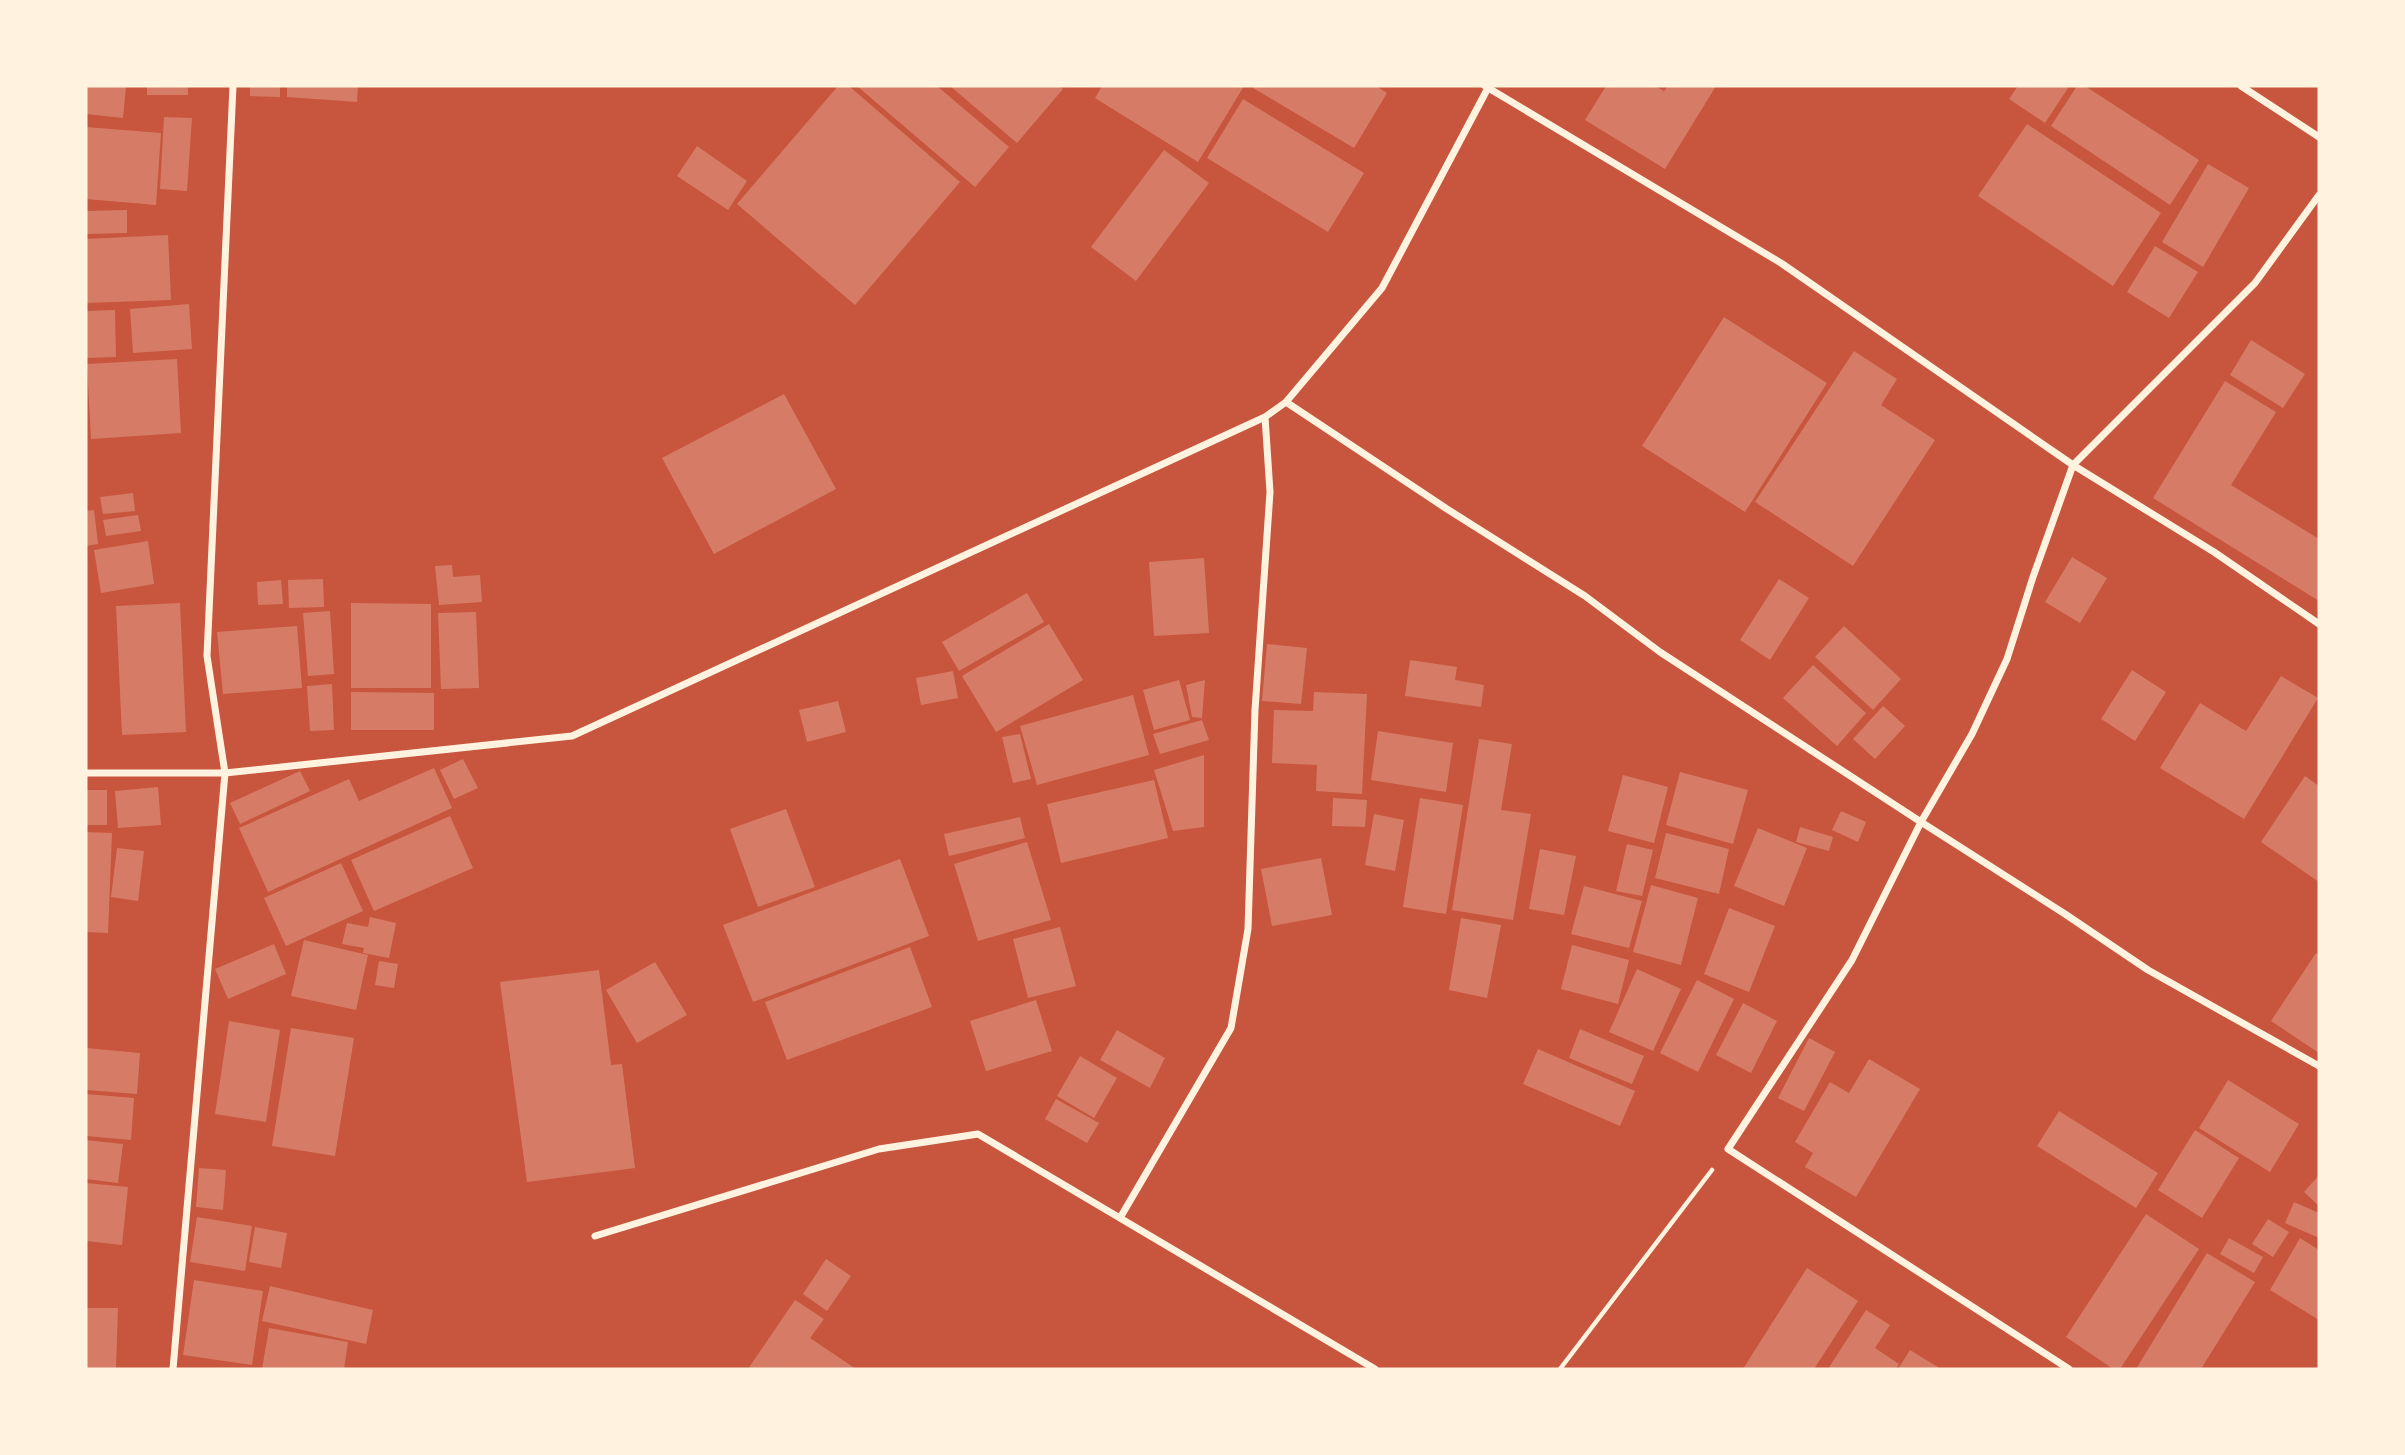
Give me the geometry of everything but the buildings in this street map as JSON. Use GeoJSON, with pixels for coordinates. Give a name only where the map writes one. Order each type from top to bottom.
{"type":"FeatureCollection","features":[{"type":"Feature","properties":{"kind":"street"},"geometry":{"type":"LineString","coordinates":[[173,1369],[225,773],[208,656],[233,86]]}},
{"type":"Feature","properties":{"kind":"street"},"geometry":{"type":"LineString","coordinates":[[2241,86],[2319,137]]}},
{"type":"Feature","properties":{"kind":"street"},"geometry":{"type":"LineString","coordinates":[[86,773],[225,773],[572,736],[1265,417],[1286,402],[1382,288],[1487,87],[1781,263],[2073,465],[2214,552],[2319,624]]}},
{"type":"Feature","properties":{"kind":"street"},"geometry":{"type":"LineString","coordinates":[[2069,1369],[1728,1149],[1852,960],[1921,822],[1972,734],[2007,659],[2073,465],[2255,283],[2319,195]]}},
{"type":"Feature","properties":{"kind":"street"},"geometry":{"type":"LineString","coordinates":[[1286,402],[1447,509],[1585,596],[1660,652],[2148,970],[2319,1066]]}},
{"type":"Feature","properties":{"kind":"street"},"geometry":{"type":"LineString","coordinates":[[1120,1218],[1231,1028],[1248,929],[1255,710],[1270,492],[1265,417]]}},
{"type":"Feature","properties":{"kind":"street"},"geometry":{"type":"LineString","coordinates":[[595,1236],[879,1149],[978,1135],[1375,1369]]}},
{"type":"Feature","properties":{"kind":"path"},"geometry":{"type":"LineString","coordinates":[[1560,1369],[1728,1149]]}}]}
